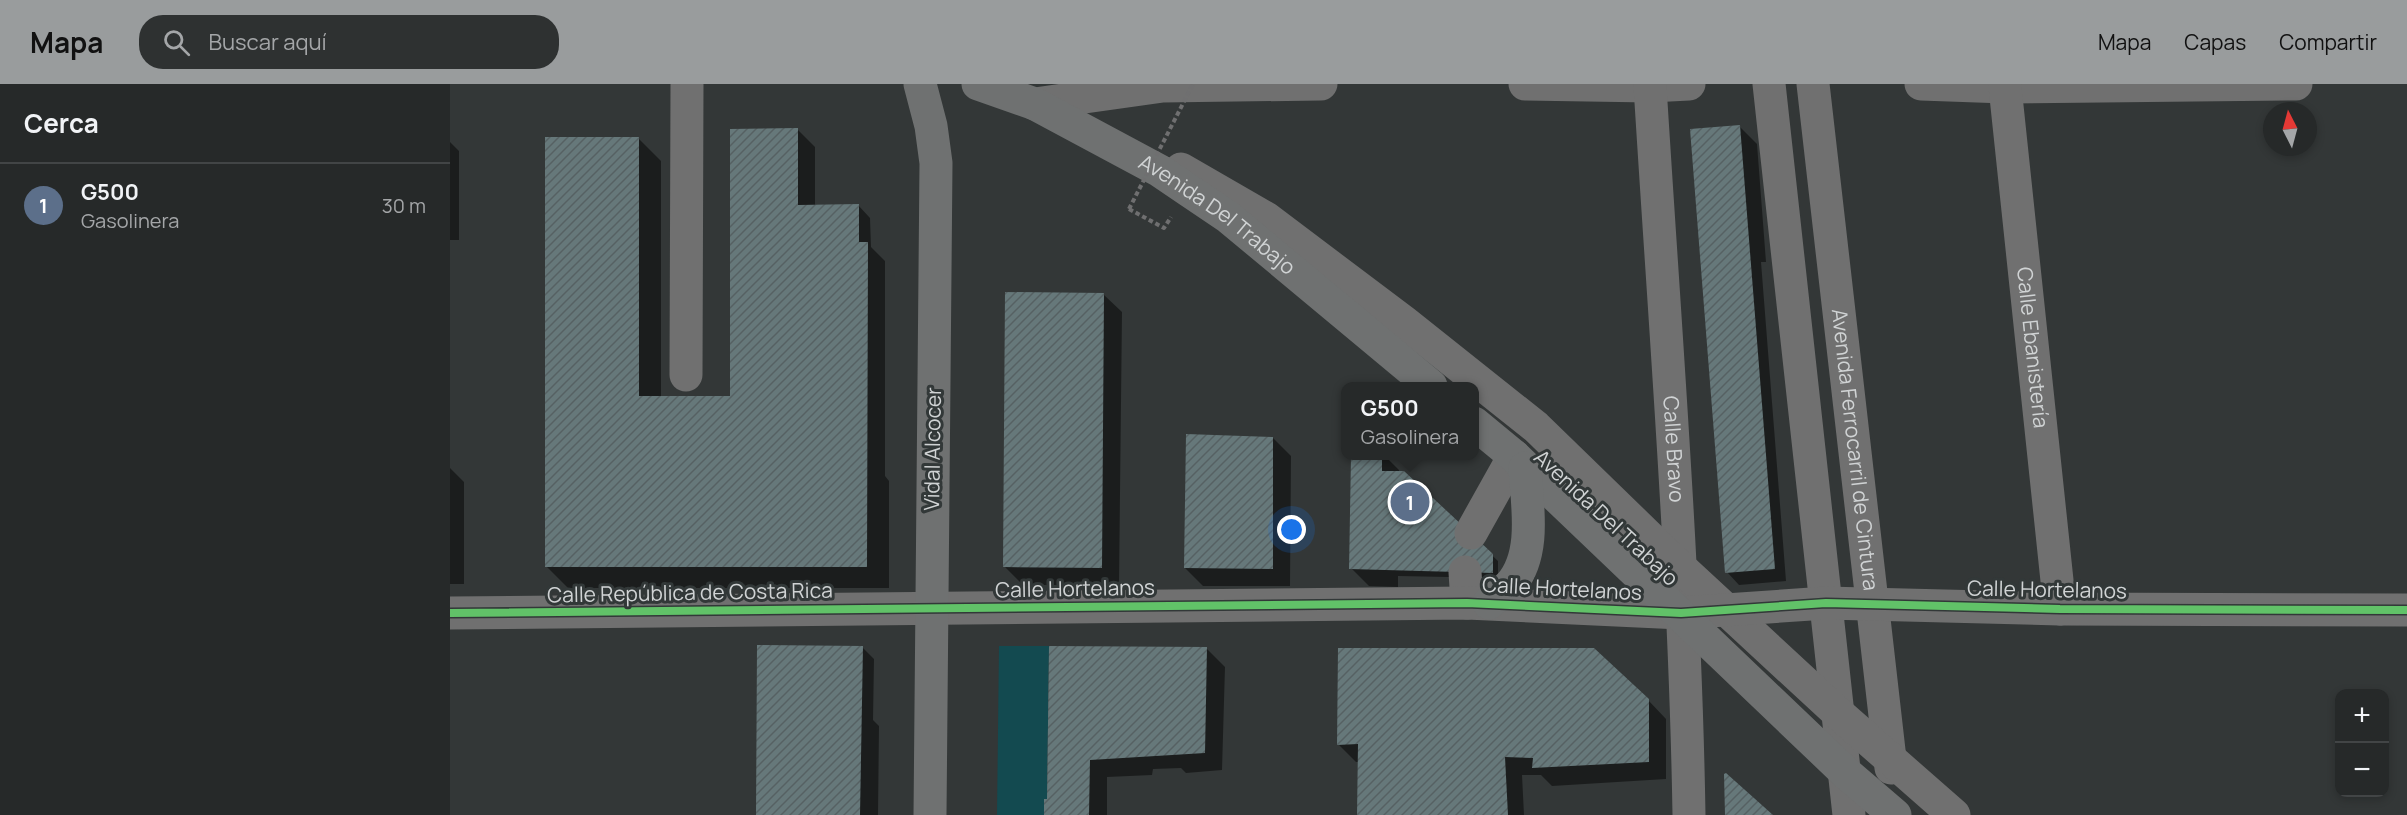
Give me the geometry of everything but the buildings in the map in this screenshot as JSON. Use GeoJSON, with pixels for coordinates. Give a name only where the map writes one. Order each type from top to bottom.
{"type":"FeatureCollection","features":[{"type":"Feature","properties":{"kind":"main road","name":"Vidal Alcocer"},"geometry":{"type":"LineString","coordinates":[[920,84],[931,126],[936,163],[930,815]]}},
{"type":"Feature","properties":{"kind":"main road","name":"Avenida Del Trabajo"},"geometry":{"type":"LineString","coordinates":[[978,84],[1035,96],[1160,171],[1228,217],[1425,382]]}},
{"type":"Feature","properties":{"kind":"main road","name":"Avenida Del Trabajo"},"geometry":{"type":"LineString","coordinates":[[1479,427],[1520,462],[1846,772],[1895,815]]}},
{"type":"Feature","properties":{"kind":"main road"},"geometry":{"type":"LineString","coordinates":[[1474,592],[1510,585],[1522,568],[1528,536],[1520,462]]}},
{"type":"Feature","properties":{"kind":"street"},"geometry":{"type":"LineString","coordinates":[[686,375],[687,84]]}},
{"type":"Feature","properties":{"kind":"street"},"geometry":{"type":"LineString","coordinates":[[1035,96],[1163,86],[1321,84]]}},
{"type":"Feature","properties":{"kind":"street"},"geometry":{"type":"LineString","coordinates":[[1526,84],[1650,86],[1689,84]]}},
{"type":"Feature","properties":{"kind":"street","name":"Avenida Ferrocarril de Cintura"},"geometry":{"type":"LineString","coordinates":[[1769,84],[1849,815]]}},
{"type":"Feature","properties":{"kind":"street","name":"Avenida Ferrocarril de Cintura"},"geometry":{"type":"LineString","coordinates":[[1813,84],[1895,815]]}},
{"type":"Feature","properties":{"kind":"street"},"geometry":{"type":"LineString","coordinates":[[1921,84],[2005,87],[2296,84]]}},
{"type":"Feature","properties":{"kind":"street","name":"Calle Bravo"},"geometry":{"type":"LineString","coordinates":[[1650,86],[1680,567],[1689,815]]}},
{"type":"Feature","properties":{"kind":"street","name":"Calle Ebanistería"},"geometry":{"type":"LineString","coordinates":[[2005,87],[2060,609]]}},
{"type":"Feature","properties":{"kind":"street"},"geometry":{"type":"LineString","coordinates":[[1035,96],[1181,169],[1275,225],[1404,322],[1536,427],[1680,567],[1839,714],[1954,815]]}},
{"type":"Feature","properties":{"kind":"street"},"geometry":{"type":"LineString","coordinates":[[1471,533],[1520,462]]}},
{"type":"Feature","properties":{"kind":"street","name":"Calle Hortelanos"},"geometry":{"type":"LineString","coordinates":[[931,608],[1474,592],[1681,614],[1826,603],[2060,609],[2407,610]]}},
{"type":"Feature","properties":{"kind":"street","name":"Calle República de Costa Rica"},"geometry":{"type":"LineString","coordinates":[[450,613],[931,608]]}},
{"type":"Feature","properties":{"kind":"path"},"geometry":{"type":"LineString","coordinates":[[1164,228],[1129,208],[1193,84]]}},
{"type":"Feature","properties":{"kind":"shaded area"},"geometry":{"type":"Polygon","coordinates":[[[999,646],[1049,646],[1047,799],[1044,800],[1044,815],[997,815],[999,646]]]}},
{"type":"Feature","properties":{"kind":"cycle path"},"geometry":{"type":"LineString","coordinates":[[450,613],[1467,603],[1681,613],[1826,603],[2060,609],[2407,610]]}},
{"type":"Feature","properties":{"kind":"place","name":"G500"},"geometry":{"type":"Point","coordinates":[1410,502]}}]}
